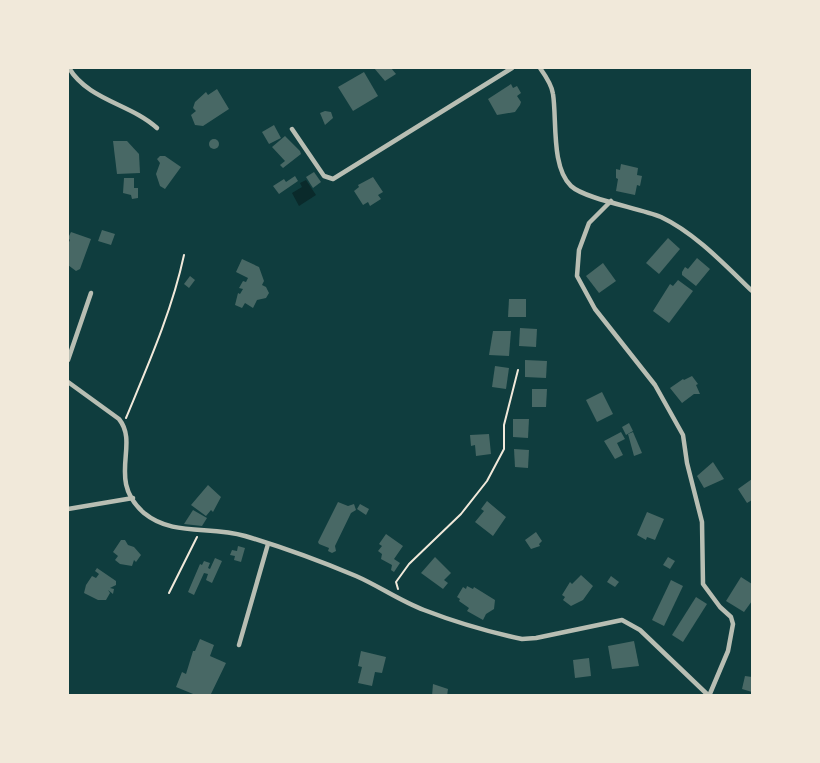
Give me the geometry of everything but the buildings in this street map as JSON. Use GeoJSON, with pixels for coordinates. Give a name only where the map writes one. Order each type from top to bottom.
{"type":"FeatureCollection","features":[{"type":"Feature","properties":{"kind":"street"},"geometry":{"type":"LineString","coordinates":[[69,68],[81,82],[94,91],[157,128]]}},
{"type":"Feature","properties":{"kind":"street"},"geometry":{"type":"LineString","coordinates":[[292,130],[324,176],[333,179],[512,68]]}},
{"type":"Feature","properties":{"kind":"street"},"geometry":{"type":"LineString","coordinates":[[540,68],[554,93],[556,140],[565,176],[570,186],[580,193],[662,218],[680,229],[752,290]]}},
{"type":"Feature","properties":{"kind":"street"},"geometry":{"type":"LineString","coordinates":[[68,382],[118,418],[124,425],[126,438],[125,480],[133,498],[143,512],[165,526],[223,530],[268,544],[355,576],[424,610],[522,639],[536,638],[622,620],[640,630],[709,696],[728,651],[733,624],[731,617],[720,607],[702,584],[702,522],[687,463],[683,435],[655,385],[594,309],[577,276],[579,250],[588,223],[611,201]]}},
{"type":"Feature","properties":{"kind":"street"},"geometry":{"type":"LineString","coordinates":[[68,360],[91,292]]}},
{"type":"Feature","properties":{"kind":"street"},"geometry":{"type":"LineString","coordinates":[[68,509],[133,498]]}},
{"type":"Feature","properties":{"kind":"street"},"geometry":{"type":"LineString","coordinates":[[239,645],[268,544]]}},
{"type":"Feature","properties":{"kind":"path"},"geometry":{"type":"LineString","coordinates":[[124,425],[158,340],[178,281],[184,255]]}},
{"type":"Feature","properties":{"kind":"path"},"geometry":{"type":"LineString","coordinates":[[400,599],[396,582],[409,564],[461,514],[487,481],[504,449],[504,425],[518,370]]}},
{"type":"Feature","properties":{"kind":"path"},"geometry":{"type":"LineString","coordinates":[[168,593],[201,529]]}},
{"type":"Feature","properties":{"kind":"water"},"geometry":{"type":"Polygon","coordinates":[[[306,180],[316,195],[299,206],[292,193],[302,187],[300,183],[306,180]]]}}]}
